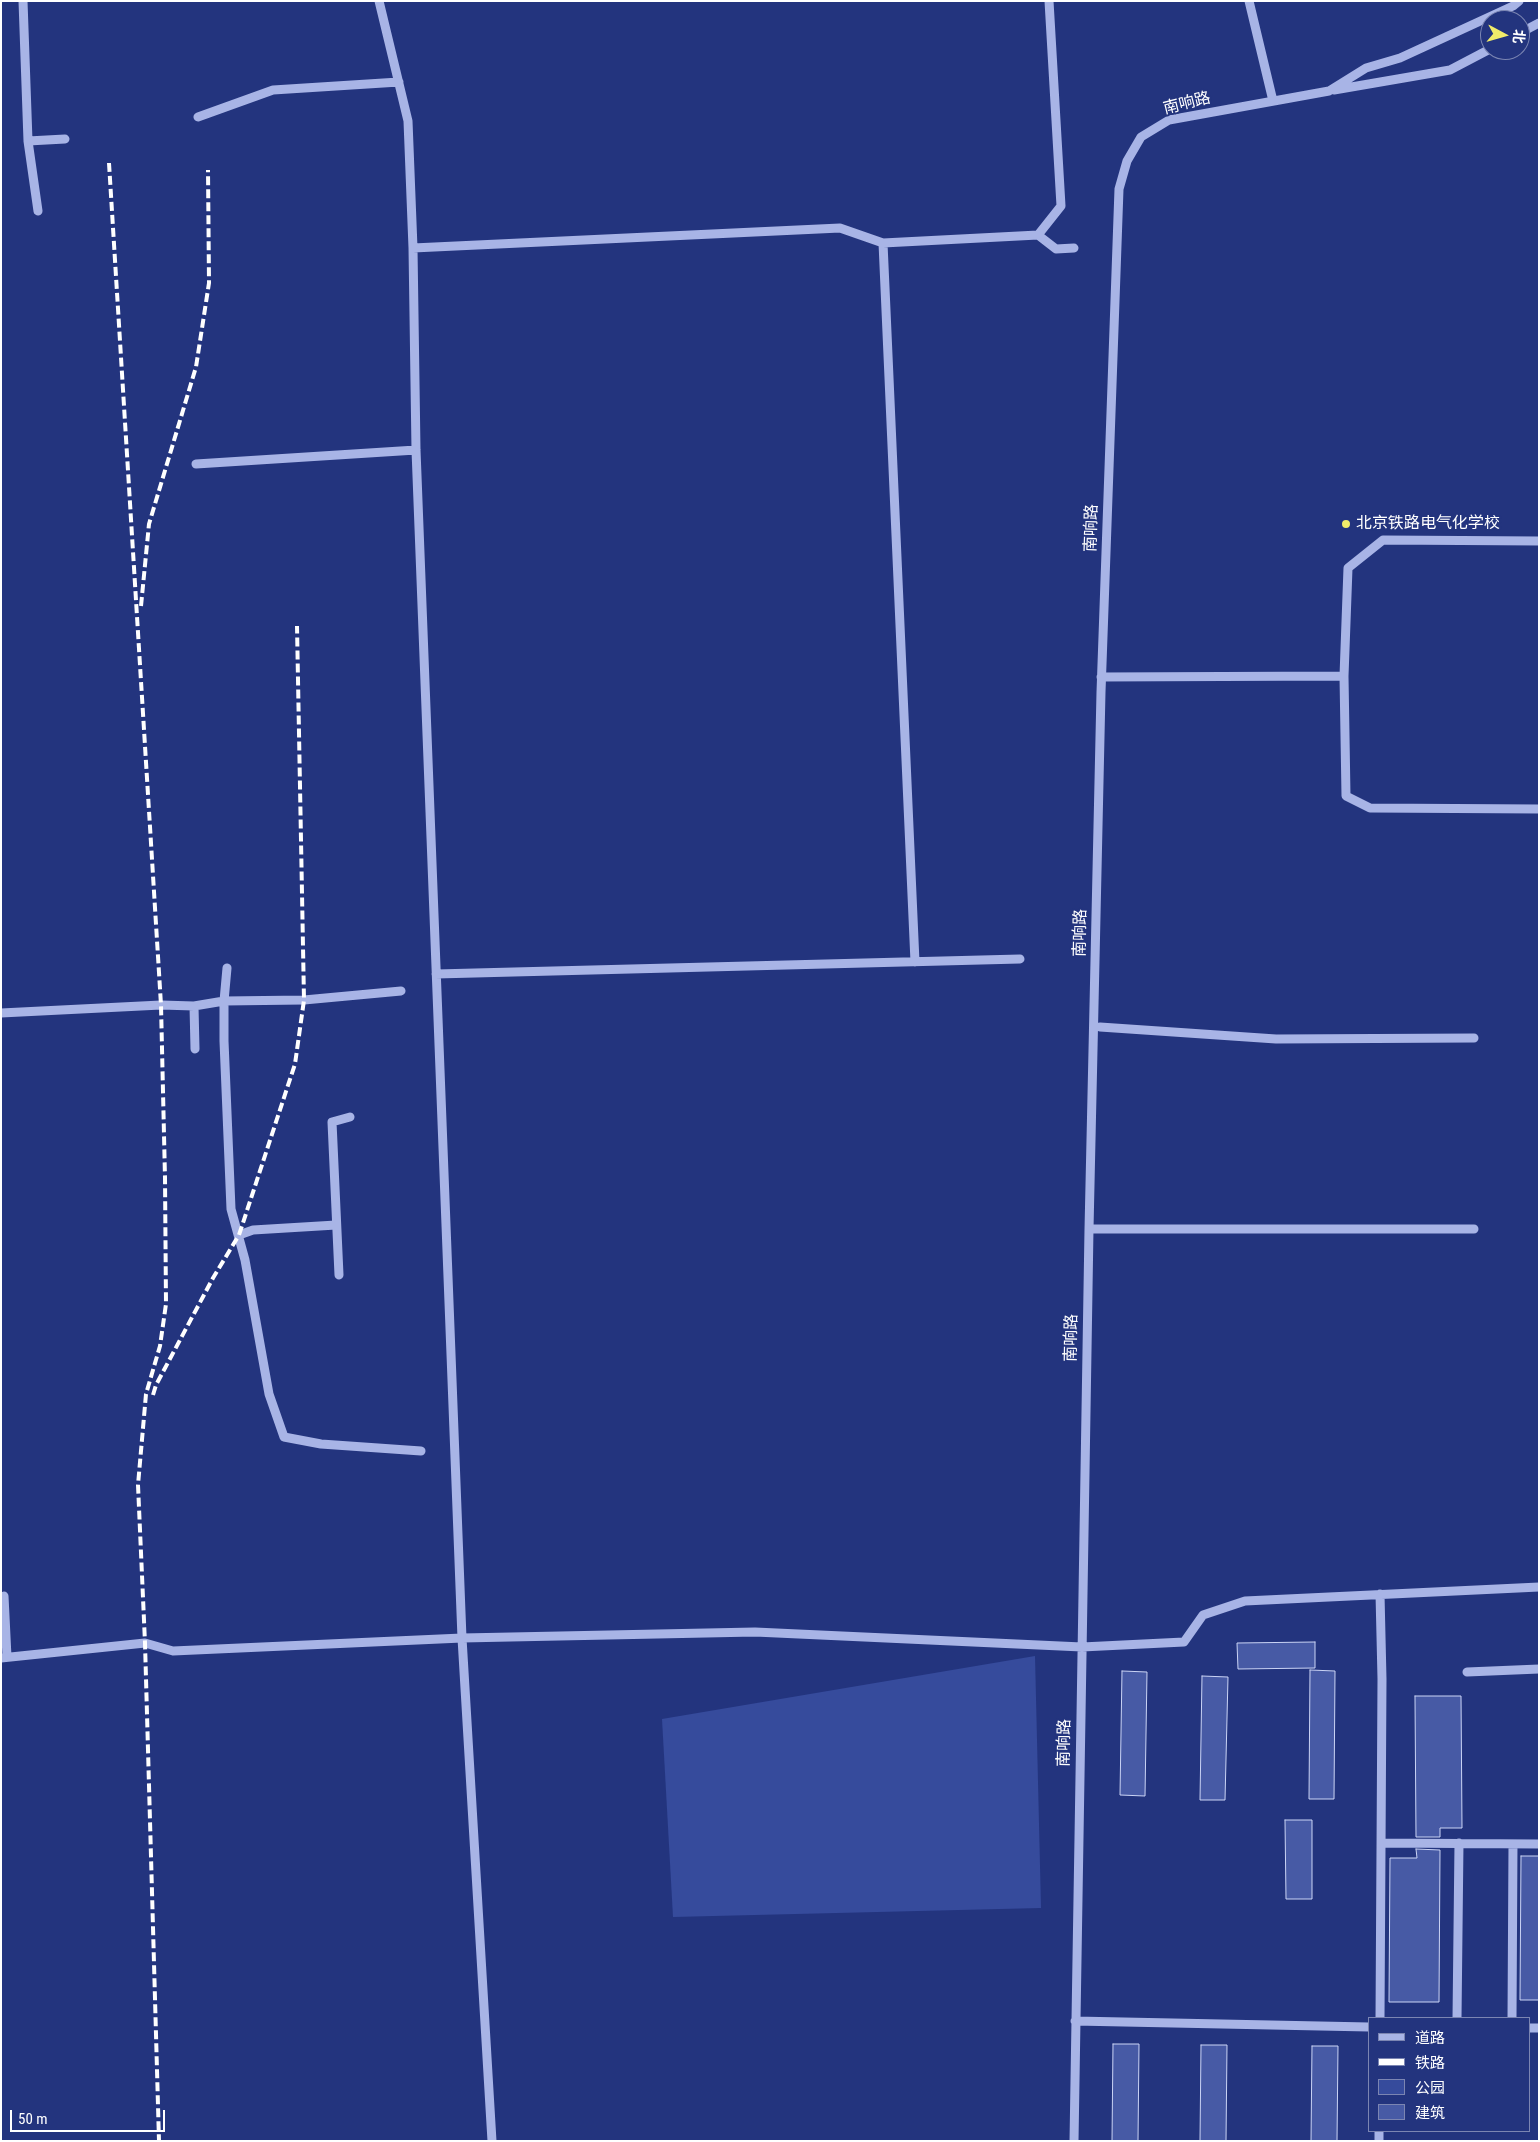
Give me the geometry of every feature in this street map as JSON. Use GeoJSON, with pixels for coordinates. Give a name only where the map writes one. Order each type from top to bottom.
{"type":"FeatureCollection","features":[{"type":"Feature","properties":{"kind":"street"},"geometry":{"type":"LineString","coordinates":[[23,1],[28,141],[38,211]]}},
{"type":"Feature","properties":{"kind":"street"},"geometry":{"type":"LineString","coordinates":[[379,1],[408,121],[416,450],[462,1638],[492,2141]]}},
{"type":"Feature","properties":{"kind":"street"},"geometry":{"type":"LineString","coordinates":[[1038,235],[1061,206],[1049,1]]}},
{"type":"Feature","properties":{"kind":"street"},"geometry":{"type":"LineString","coordinates":[[1249,1],[1273,101]]}},
{"type":"Feature","properties":{"kind":"street","name":"南响路"},"geometry":{"type":"LineString","coordinates":[[1074,2141],[1089,1229],[1101,677],[1119,189],[1127,161],[1141,137],[1169,120],[1329,91],[1366,68],[1400,58],[1513,6],[1519,1]]}},
{"type":"Feature","properties":{"kind":"street"},"geometry":{"type":"LineString","coordinates":[[1329,91],[1450,70],[1480,54]]}},
{"type":"Feature","properties":{"kind":"street"},"geometry":{"type":"LineString","coordinates":[[198,117],[273,90],[399,82]]}},
{"type":"Feature","properties":{"kind":"street"},"geometry":{"type":"LineString","coordinates":[[28,141],[65,139]]}},
{"type":"Feature","properties":{"kind":"street"},"geometry":{"type":"LineString","coordinates":[[412,248],[840,228],[883,243],[1038,235],[1056,249],[1074,248]]}},
{"type":"Feature","properties":{"kind":"street"},"geometry":{"type":"LineString","coordinates":[[883,243],[916,962]]}},
{"type":"Feature","properties":{"kind":"street"},"geometry":{"type":"LineString","coordinates":[[196,464],[416,450]]}},
{"type":"Feature","properties":{"kind":"street"},"geometry":{"type":"LineString","coordinates":[[1539,541],[1382,540],[1348,568],[1344,676],[1346,796],[1370,808],[1539,809]]}},
{"type":"Feature","properties":{"kind":"street"},"geometry":{"type":"LineString","coordinates":[[1101,677],[1344,676]]}},
{"type":"Feature","properties":{"kind":"street"},"geometry":{"type":"LineString","coordinates":[[436,974],[1020,959]]}},
{"type":"Feature","properties":{"kind":"street"},"geometry":{"type":"LineString","coordinates":[[227,968],[224,1001],[231,1209],[239,1235],[269,1394],[284,1437],[321,1444],[421,1451]]}},
{"type":"Feature","properties":{"kind":"street"},"geometry":{"type":"LineString","coordinates":[[1,1013],[161,1005],[194,1006],[224,1001],[304,1000],[401,991]]}},
{"type":"Feature","properties":{"kind":"street"},"geometry":{"type":"LineString","coordinates":[[194,1006],[195,1049]]}},
{"type":"Feature","properties":{"kind":"street"},"geometry":{"type":"LineString","coordinates":[[1100,1027],[1276,1039],[1474,1038]]}},
{"type":"Feature","properties":{"kind":"street"},"geometry":{"type":"LineString","coordinates":[[339,1275],[332,1122],[350,1116]]}},
{"type":"Feature","properties":{"kind":"street"},"geometry":{"type":"LineString","coordinates":[[239,1235],[253,1230],[336,1225]]}},
{"type":"Feature","properties":{"kind":"street"},"geometry":{"type":"LineString","coordinates":[[1089,1229],[1474,1229]]}},
{"type":"Feature","properties":{"kind":"street"},"geometry":{"type":"LineString","coordinates":[[4,1596],[4,1657],[145,1643],[173,1650],[462,1638],[755,1632],[1082,1647],[1184,1642],[1203,1615],[1245,1601],[1539,1587]]}},
{"type":"Feature","properties":{"kind":"street"},"geometry":{"type":"LineString","coordinates":[[1380,1594],[1382,1679],[1380,2017]]}},
{"type":"Feature","properties":{"kind":"street"},"geometry":{"type":"LineString","coordinates":[[1467,1672],[1539,1670]]}},
{"type":"Feature","properties":{"kind":"street"},"geometry":{"type":"LineString","coordinates":[[1381,1843],[1539,1844]]}},
{"type":"Feature","properties":{"kind":"street"},"geometry":{"type":"LineString","coordinates":[[1457,2017],[1460,1843]]}},
{"type":"Feature","properties":{"kind":"street"},"geometry":{"type":"LineString","coordinates":[[1512,2017],[1513,1844]]}},
{"type":"Feature","properties":{"kind":"street"},"geometry":{"type":"LineString","coordinates":[[1076,2021],[1368,2027]]}},
{"type":"Feature","properties":{"kind":"green space"},"geometry":{"type":"Polygon","coordinates":[[[1035,1656],[1041,1908],[673,1917],[662,1719],[1035,1656]]]}},
{"type":"Feature","properties":{"kind":"building"},"geometry":{"type":"Polygon","coordinates":[[[1315,1642],[1315,1668],[1238,1669],[1237,1643],[1315,1642]]]}},
{"type":"Feature","properties":{"kind":"building"},"geometry":{"type":"Polygon","coordinates":[[[1310,1670],[1335,1671],[1334,1799],[1309,1799],[1310,1670]]]}},
{"type":"Feature","properties":{"kind":"building"},"geometry":{"type":"Polygon","coordinates":[[[1122,1671],[1147,1672],[1145,1796],[1120,1795],[1122,1671]]]}},
{"type":"Feature","properties":{"kind":"building"},"geometry":{"type":"Polygon","coordinates":[[[1202,1676],[1228,1677],[1225,1800],[1200,1800],[1202,1676]]]}},
{"type":"Feature","properties":{"kind":"building"},"geometry":{"type":"Polygon","coordinates":[[[1415,1696],[1461,1696],[1462,1828],[1440,1828],[1440,1837],[1416,1837],[1415,1696]]]}},
{"type":"Feature","properties":{"kind":"building"},"geometry":{"type":"Polygon","coordinates":[[[1285,1820],[1312,1820],[1312,1899],[1286,1899],[1285,1820]]]}},
{"type":"Feature","properties":{"kind":"building"},"geometry":{"type":"Polygon","coordinates":[[[1416,1849],[1440,1850],[1439,2002],[1389,2002],[1390,1858],[1417,1858],[1416,1849]]]}},
{"type":"Feature","properties":{"kind":"building"},"geometry":{"type":"Polygon","coordinates":[[[1521,1856],[1539,1856],[1539,2000],[1520,2000],[1521,1856]]]}},
{"type":"Feature","properties":{"kind":"building"},"geometry":{"type":"Polygon","coordinates":[[[1113,2044],[1139,2044],[1138,2141],[1112,2141],[1113,2044]]]}},
{"type":"Feature","properties":{"kind":"building"},"geometry":{"type":"Polygon","coordinates":[[[1201,2045],[1227,2045],[1226,2141],[1200,2141],[1201,2045]]]}},
{"type":"Feature","properties":{"kind":"building"},"geometry":{"type":"Polygon","coordinates":[[[1312,2046],[1338,2046],[1337,2141],[1311,2141],[1312,2046]]]}},
{"type":"Feature","properties":{"kind":"railway"},"geometry":{"type":"LineString","coordinates":[[109,163],[161,1005],[166,1304],[160,1346],[146,1394],[138,1485],[145,1643],[159,2141]]}},
{"type":"Feature","properties":{"kind":"railway"},"geometry":{"type":"LineString","coordinates":[[141,606],[149,524],[196,367],[209,283],[208,170]]}},
{"type":"Feature","properties":{"kind":"railway"},"geometry":{"type":"LineString","coordinates":[[153,1395],[156,1385],[213,1278],[239,1235],[295,1064],[304,1000],[297,626]]}},
{"type":"Feature","properties":{"kind":"place","name":"北京铁路电气化学校"},"geometry":{"type":"Point","coordinates":[1346,524]}}]}
